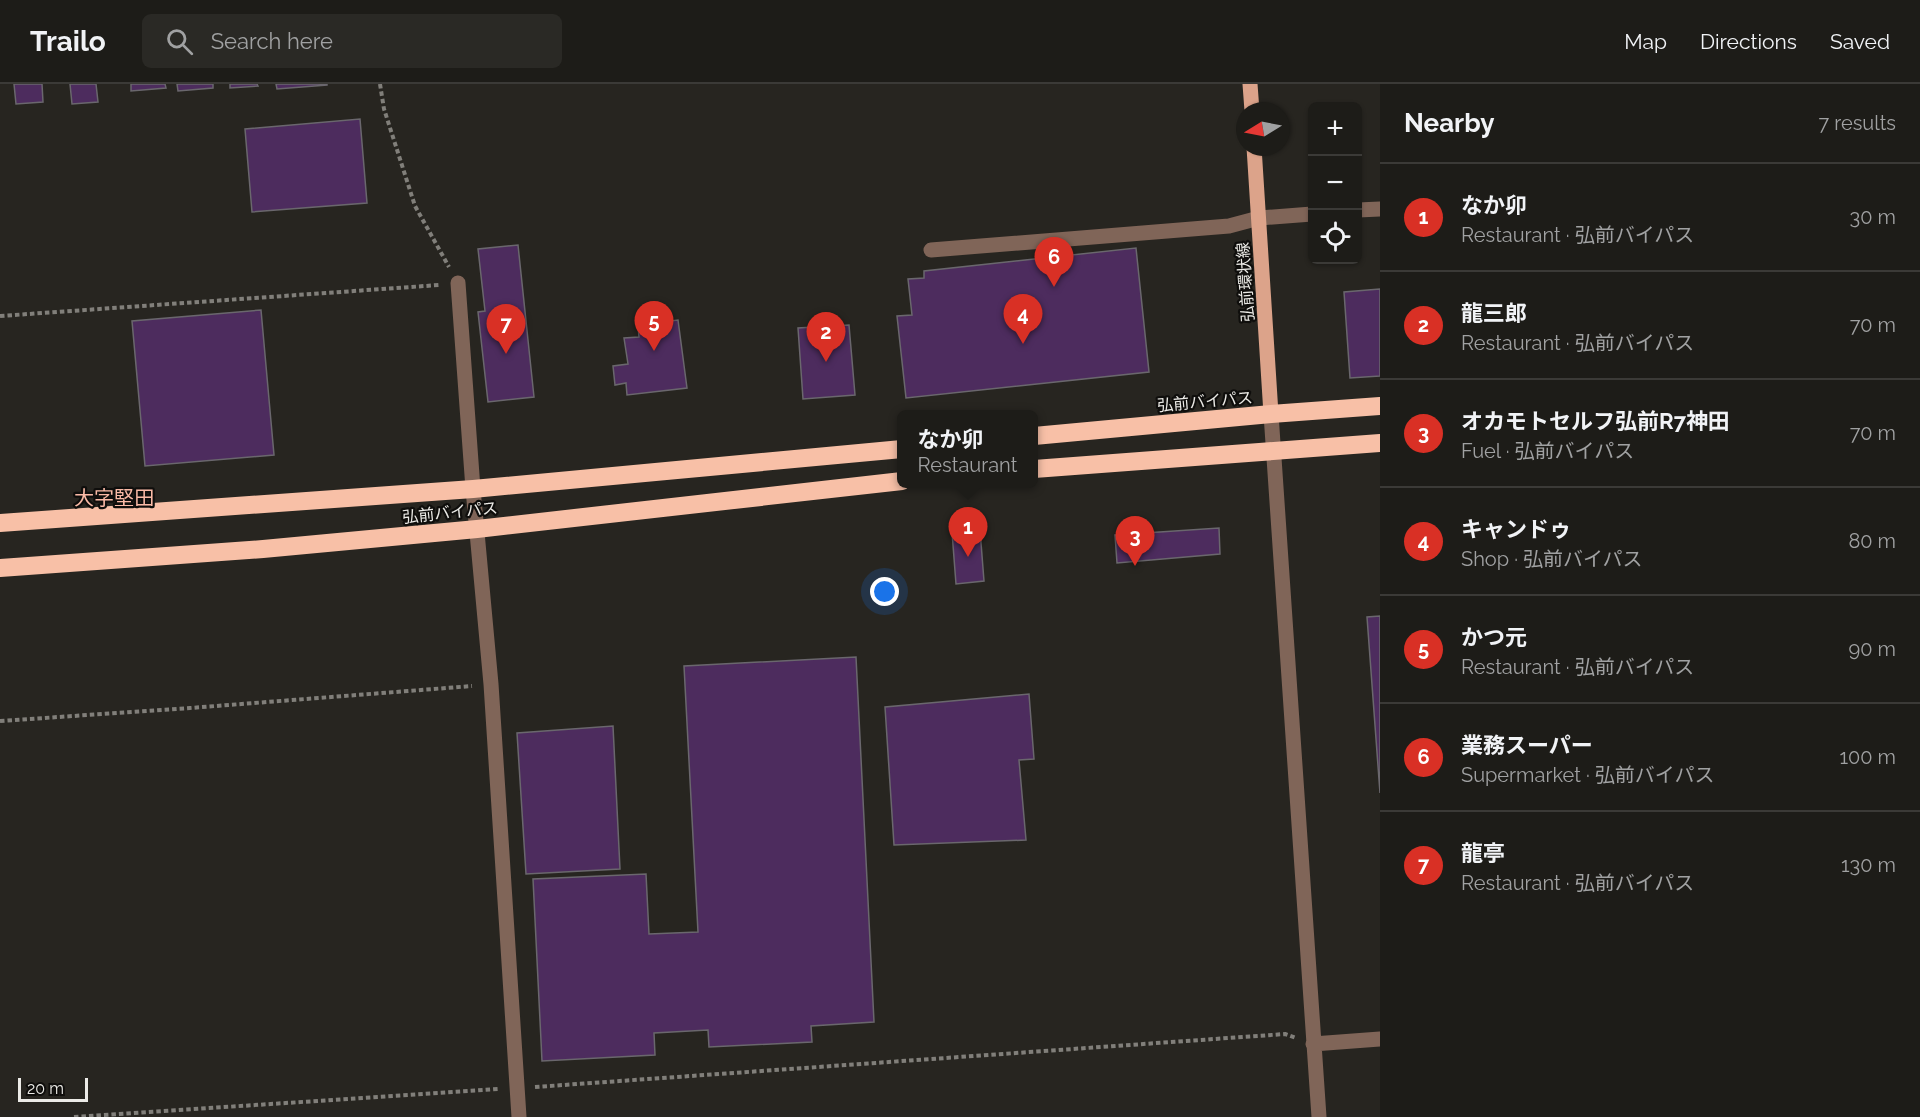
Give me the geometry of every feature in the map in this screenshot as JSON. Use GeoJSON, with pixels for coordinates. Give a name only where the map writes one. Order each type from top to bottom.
{"type":"FeatureCollection","features":[{"type":"Feature","properties":{"kind":"highway","name":"弘前バイパス"},"geometry":{"type":"LineString","coordinates":[[1038,436],[1380,406]]}},
{"type":"Feature","properties":{"kind":"highway"},"geometry":{"type":"LineString","coordinates":[[1038,469],[1380,443]]}},
{"type":"Feature","properties":{"kind":"highway","name":"弘前バイパス"},"geometry":{"type":"LineString","coordinates":[[0,523],[473,489],[897,449]]}},
{"type":"Feature","properties":{"kind":"highway","name":"弘前バイパス"},"geometry":{"type":"LineString","coordinates":[[0,568],[263,549],[477,529],[897,482]]}},
{"type":"Feature","properties":{"kind":"main road"},"geometry":{"type":"LineString","coordinates":[[1250,84],[1251,102]]}},
{"type":"Feature","properties":{"kind":"main road","name":"弘前環状線"},"geometry":{"type":"LineString","coordinates":[[1255,156],[1272,414]]}},
{"type":"Feature","properties":{"kind":"street"},"geometry":{"type":"LineString","coordinates":[[1362,210],[1380,209]]}},
{"type":"Feature","properties":{"kind":"street"},"geometry":{"type":"LineString","coordinates":[[931,250],[1229,226],[1259,218],[1308,214]]}},
{"type":"Feature","properties":{"kind":"street"},"geometry":{"type":"LineString","coordinates":[[458,284],[473,489],[491,684],[519,1117]]}},
{"type":"Feature","properties":{"kind":"street"},"geometry":{"type":"LineString","coordinates":[[1272,414],[1319,1117]]}},
{"type":"Feature","properties":{"kind":"street"},"geometry":{"type":"LineString","coordinates":[[1314,1044],[1380,1039]]}},
{"type":"Feature","properties":{"kind":"path"},"geometry":{"type":"LineString","coordinates":[[0,316],[458,284],[415,206],[384,109],[380,84]]}},
{"type":"Feature","properties":{"kind":"path"},"geometry":{"type":"LineString","coordinates":[[0,721],[491,684]]}},
{"type":"Feature","properties":{"kind":"path"},"geometry":{"type":"LineString","coordinates":[[74,1117],[1285,1034],[1314,1044]]}},
{"type":"Feature","properties":{"kind":"building"},"geometry":{"type":"Polygon","coordinates":[[[14,84],[42,84],[43,102],[16,104],[14,84]]]}},
{"type":"Feature","properties":{"kind":"building"},"geometry":{"type":"Polygon","coordinates":[[[70,84],[96,84],[98,102],[72,104],[70,84]]]}},
{"type":"Feature","properties":{"kind":"building"},"geometry":{"type":"Polygon","coordinates":[[[131,84],[165,84],[166,88],[131,91],[131,84]]]}},
{"type":"Feature","properties":{"kind":"building"},"geometry":{"type":"Polygon","coordinates":[[[177,84],[213,84],[213,88],[178,91],[177,84]]]}},
{"type":"Feature","properties":{"kind":"building"},"geometry":{"type":"Polygon","coordinates":[[[230,84],[257,84],[258,86],[230,88],[230,84]]]}},
{"type":"Feature","properties":{"kind":"building"},"geometry":{"type":"Polygon","coordinates":[[[276,84],[327,84],[327,85],[277,89],[276,84]]]}},
{"type":"Feature","properties":{"kind":"building"},"geometry":{"type":"Polygon","coordinates":[[[360,119],[367,203],[252,212],[245,129],[360,119]]]}},
{"type":"Feature","properties":{"kind":"building"},"geometry":{"type":"Polygon","coordinates":[[[518,245],[534,397],[488,402],[478,312],[485,311],[478,249],[518,245]]]}},
{"type":"Feature","properties":{"kind":"building"},"geometry":{"type":"Polygon","coordinates":[[[1136,248],[1149,372],[906,398],[897,316],[912,315],[908,279],[924,278],[924,271],[1136,248]]]}},
{"type":"Feature","properties":{"kind":"building"},"geometry":{"type":"Polygon","coordinates":[[[1380,289],[1380,376],[1350,378],[1344,292],[1380,289]]]}},
{"type":"Feature","properties":{"kind":"building"},"geometry":{"type":"Polygon","coordinates":[[[261,310],[274,455],[145,466],[132,321],[261,310]]]}},
{"type":"Feature","properties":{"kind":"building"},"geometry":{"type":"Polygon","coordinates":[[[678,320],[687,388],[627,395],[626,383],[615,385],[613,366],[628,364],[624,338],[639,337],[638,325],[678,320]]]}},
{"type":"Feature","properties":{"kind":"building"},"geometry":{"type":"Polygon","coordinates":[[[849,325],[855,395],[803,399],[798,328],[849,325]]]}},
{"type":"Feature","properties":{"kind":"building"},"geometry":{"type":"Polygon","coordinates":[[[1219,528],[1220,554],[1117,563],[1115,535],[1219,528]]]}},
{"type":"Feature","properties":{"kind":"building"},"geometry":{"type":"Polygon","coordinates":[[[980,530],[984,581],[956,584],[952,532],[980,530]]]}},
{"type":"Feature","properties":{"kind":"building"},"geometry":{"type":"Polygon","coordinates":[[[1380,616],[1380,793],[1367,617],[1380,616]]]}},
{"type":"Feature","properties":{"kind":"building"},"geometry":{"type":"Polygon","coordinates":[[[856,657],[874,1022],[811,1026],[812,1042],[709,1047],[708,1030],[654,1033],[655,1055],[542,1061],[533,879],[646,874],[649,934],[698,932],[684,666],[856,657]]]}},
{"type":"Feature","properties":{"kind":"building"},"geometry":{"type":"Polygon","coordinates":[[[1029,694],[1034,759],[1019,760],[1026,840],[894,845],[885,707],[1029,694]]]}},
{"type":"Feature","properties":{"kind":"building"},"geometry":{"type":"Polygon","coordinates":[[[613,726],[620,869],[526,874],[517,733],[613,726]]]}},
{"type":"Feature","properties":{"kind":"place","name":"業務スーパー"},"geometry":{"type":"Point","coordinates":[1054,287]}},
{"type":"Feature","properties":{"kind":"place","name":"キャンドゥ"},"geometry":{"type":"Point","coordinates":[1023,344]}},
{"type":"Feature","properties":{"kind":"place","name":"かつ元"},"geometry":{"type":"Point","coordinates":[654,351]}},
{"type":"Feature","properties":{"kind":"place","name":"龍亭"},"geometry":{"type":"Point","coordinates":[506,354]}},
{"type":"Feature","properties":{"kind":"place","name":"龍三郎"},"geometry":{"type":"Point","coordinates":[826,362]}},
{"type":"Feature","properties":{"kind":"place","name":"なか卯"},"geometry":{"type":"Point","coordinates":[968,557]}},
{"type":"Feature","properties":{"kind":"place","name":"オカモトセルフ弘前R7神田"},"geometry":{"type":"Point","coordinates":[1135,566]}},
{"type":"Feature","properties":{"kind":"district","name":"大字堅田"},"geometry":{"type":"Point","coordinates":[114,498]}}]}
